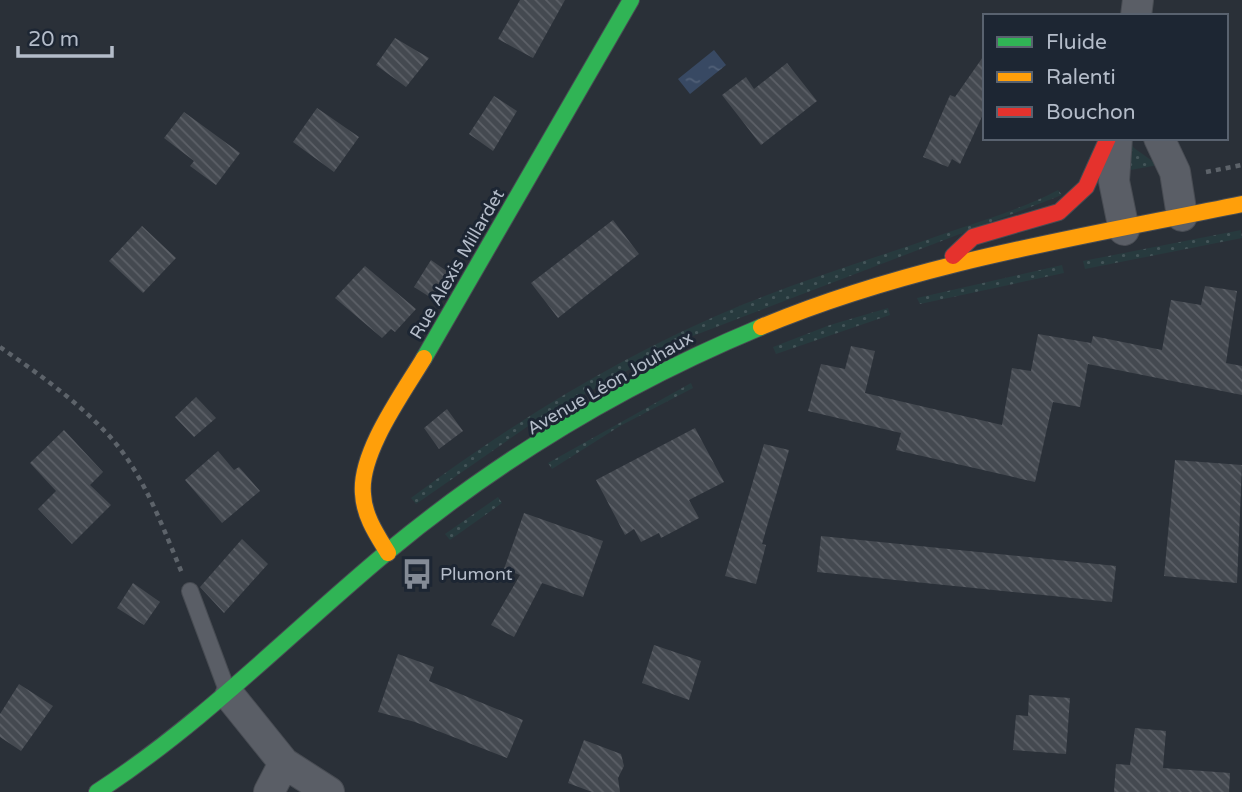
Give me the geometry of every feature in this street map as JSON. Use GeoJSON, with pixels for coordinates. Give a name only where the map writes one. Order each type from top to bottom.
{"type":"FeatureCollection","features":[{"type":"Feature","properties":{"kind":"main road","name":"Rue Alexis Millardet"},"geometry":{"type":"LineString","coordinates":[[388,553],[363,512],[361,497],[368,464],[398,402],[631,0]]}},
{"type":"Feature","properties":{"kind":"main road"},"geometry":{"type":"LineString","coordinates":[[939,270],[973,237],[1059,212],[1086,187],[1107,140]]}},
{"type":"Feature","properties":{"kind":"main road","name":"Avenue Léon Jouhaux"},"geometry":{"type":"LineString","coordinates":[[97,792],[162,750],[230,696],[427,521],[499,470],[581,419],[715,346],[826,304],[939,270],[1242,204]]}},
{"type":"Feature","properties":{"kind":"street"},"geometry":{"type":"LineString","coordinates":[[1117,140],[1114,181],[1124,230]]}},
{"type":"Feature","properties":{"kind":"street"},"geometry":{"type":"LineString","coordinates":[[1159,140],[1175,172],[1182,216]]}},
{"type":"Feature","properties":{"kind":"street"},"geometry":{"type":"LineString","coordinates":[[230,696],[284,762],[330,792]]}},
{"type":"Feature","properties":{"kind":"street"},"geometry":{"type":"LineString","coordinates":[[269,792],[284,762]]}},
{"type":"Feature","properties":{"kind":"lane"},"geometry":{"type":"LineString","coordinates":[[190,591],[230,696]]}},
{"type":"Feature","properties":{"kind":"path"},"geometry":{"type":"LineString","coordinates":[[0,347],[61,390],[113,441],[151,500],[190,591]]}},
{"type":"Feature","properties":{"kind":"green space"},"geometry":{"type":"Polygon","coordinates":[[[1127,140],[1158,165],[1125,171],[1127,140]]]}},
{"type":"Feature","properties":{"kind":"green space"},"geometry":{"type":"Polygon","coordinates":[[[1058,190],[1062,195],[685,339],[534,422],[416,504],[411,498],[530,416],[613,367],[700,323],[795,285],[1004,213],[1058,190]]]}},
{"type":"Feature","properties":{"kind":"green space"},"geometry":{"type":"Polygon","coordinates":[[[1241,230],[1242,238],[1085,269],[1083,261],[1241,230]]]}},
{"type":"Feature","properties":{"kind":"green space"},"geometry":{"type":"Polygon","coordinates":[[[1062,265],[1064,273],[920,304],[917,298],[1062,265]]]}},
{"type":"Feature","properties":{"kind":"green space"},"geometry":{"type":"Polygon","coordinates":[[[888,308],[890,315],[776,354],[773,347],[830,325],[888,308]]]}},
{"type":"Feature","properties":{"kind":"green space"},"geometry":{"type":"Polygon","coordinates":[[[691,383],[693,388],[620,426],[552,469],[548,463],[691,383]]]}},
{"type":"Feature","properties":{"kind":"green space"},"geometry":{"type":"Polygon","coordinates":[[[498,497],[502,503],[450,540],[445,534],[498,497]]]}},
{"type":"Feature","properties":{"kind":"water"},"geometry":{"type":"Polygon","coordinates":[[[714,50],[726,65],[690,94],[678,79],[714,50]]]}},
{"type":"Feature","properties":{"kind":"building"},"geometry":{"type":"Polygon","coordinates":[[[520,0],[565,0],[533,58],[498,39],[520,0]]]}},
{"type":"Feature","properties":{"kind":"building"},"geometry":{"type":"Polygon","coordinates":[[[395,38],[429,58],[406,87],[376,65],[395,38]]]}},
{"type":"Feature","properties":{"kind":"building"},"geometry":{"type":"Polygon","coordinates":[[[983,57],[983,114],[960,164],[952,159],[948,167],[923,157],[950,95],[955,97],[983,57]]]}},
{"type":"Feature","properties":{"kind":"building"},"geometry":{"type":"Polygon","coordinates":[[[787,63],[817,101],[761,145],[722,95],[746,77],[754,89],[787,63]]]}},
{"type":"Feature","properties":{"kind":"building"},"geometry":{"type":"Polygon","coordinates":[[[494,96],[517,111],[493,151],[469,134],[494,96]]]}},
{"type":"Feature","properties":{"kind":"building"},"geometry":{"type":"Polygon","coordinates":[[[317,108],[359,137],[334,172],[293,142],[317,108]]]}},
{"type":"Feature","properties":{"kind":"building"},"geometry":{"type":"Polygon","coordinates":[[[184,112],[240,153],[216,185],[190,166],[194,161],[164,138],[184,112]]]}},
{"type":"Feature","properties":{"kind":"building"},"geometry":{"type":"Polygon","coordinates":[[[613,220],[639,254],[558,318],[531,283],[613,220]]]}},
{"type":"Feature","properties":{"kind":"building"},"geometry":{"type":"Polygon","coordinates":[[[142,226],[176,258],[143,293],[109,261],[142,226]]]}},
{"type":"Feature","properties":{"kind":"building"},"geometry":{"type":"Polygon","coordinates":[[[431,260],[448,272],[433,299],[414,287],[431,260]]]}},
{"type":"Feature","properties":{"kind":"building"},"geometry":{"type":"Polygon","coordinates":[[[365,266],[416,309],[395,332],[391,329],[382,338],[335,298],[365,266]]]}},
{"type":"Feature","properties":{"kind":"building"},"geometry":{"type":"Polygon","coordinates":[[[1205,286],[1237,291],[1226,363],[1242,366],[1242,395],[1088,364],[1080,407],[1053,402],[1035,482],[896,450],[901,433],[808,411],[821,364],[845,369],[851,346],[875,351],[865,393],[1002,425],[1012,368],[1031,371],[1038,334],[1091,343],[1090,348],[1093,336],[1162,350],[1171,300],[1201,305],[1205,286]]]}},
{"type":"Feature","properties":{"kind":"building"},"geometry":{"type":"Polygon","coordinates":[[[196,397],[216,418],[194,437],[175,417],[196,397]]]}},
{"type":"Feature","properties":{"kind":"building"},"geometry":{"type":"Polygon","coordinates":[[[447,409],[463,431],[439,449],[424,428],[447,409]]]}},
{"type":"Feature","properties":{"kind":"building"},"geometry":{"type":"Polygon","coordinates":[[[695,428],[724,482],[689,500],[699,518],[661,538],[659,533],[641,542],[634,529],[625,535],[596,480],[695,428]]]}},
{"type":"Feature","properties":{"kind":"building"},"geometry":{"type":"Polygon","coordinates":[[[64,430],[103,472],[90,485],[111,505],[72,544],[38,509],[56,491],[30,463],[64,430]]]}},
{"type":"Feature","properties":{"kind":"building"},"geometry":{"type":"Polygon","coordinates":[[[764,444],[789,450],[762,544],[766,545],[756,584],[725,576],[764,444]]]}},
{"type":"Feature","properties":{"kind":"building"},"geometry":{"type":"Polygon","coordinates":[[[218,451],[234,470],[239,467],[260,491],[222,523],[185,480],[218,451]]]}},
{"type":"Feature","properties":{"kind":"building"},"geometry":{"type":"Polygon","coordinates":[[[1175,460],[1242,465],[1237,583],[1164,576],[1175,460]]]}},
{"type":"Feature","properties":{"kind":"building"},"geometry":{"type":"Polygon","coordinates":[[[524,513],[603,541],[583,597],[542,583],[514,637],[491,625],[520,575],[504,569],[524,513]]]}},
{"type":"Feature","properties":{"kind":"building"},"geometry":{"type":"Polygon","coordinates":[[[821,536],[1116,566],[1112,602],[817,572],[821,536]]]}},
{"type":"Feature","properties":{"kind":"building"},"geometry":{"type":"Polygon","coordinates":[[[242,539],[268,564],[224,613],[200,587],[242,539]]]}},
{"type":"Feature","properties":{"kind":"building"},"geometry":{"type":"Polygon","coordinates":[[[133,583],[160,602],[144,625],[117,608],[133,583]]]}},
{"type":"Feature","properties":{"kind":"building"},"geometry":{"type":"Polygon","coordinates":[[[654,645],[701,661],[689,700],[642,683],[654,645]]]}},
{"type":"Feature","properties":{"kind":"building"},"geometry":{"type":"Polygon","coordinates":[[[398,654],[434,667],[429,681],[523,720],[507,758],[415,722],[378,712],[398,654]]]}},
{"type":"Feature","properties":{"kind":"building"},"geometry":{"type":"Polygon","coordinates":[[[19,684],[53,706],[21,751],[0,737],[0,714],[19,684]]]}},
{"type":"Feature","properties":{"kind":"building"},"geometry":{"type":"Polygon","coordinates":[[[1029,695],[1070,698],[1066,754],[1013,750],[1016,715],[1028,716],[1029,695]]]}},
{"type":"Feature","properties":{"kind":"building"},"geometry":{"type":"Polygon","coordinates":[[[1135,728],[1166,731],[1163,768],[1230,773],[1229,792],[1114,792],[1116,764],[1130,765],[1135,728]]]}},
{"type":"Feature","properties":{"kind":"building"},"geometry":{"type":"Polygon","coordinates":[[[584,740],[621,754],[624,766],[618,778],[620,792],[592,792],[568,783],[584,740]]]}},
{"type":"Feature","properties":{"kind":"traffic: fast"},"geometry":{"type":"LineString","coordinates":[[424,358],[631,0]]}},
{"type":"Feature","properties":{"kind":"traffic: fast"},"geometry":{"type":"LineString","coordinates":[[97,792],[173,737],[386,553],[473,486],[518,455],[613,399],[661,373],[761,327]]}},
{"type":"Feature","properties":{"kind":"traffic: slow"},"geometry":{"type":"LineString","coordinates":[[761,327],[878,285],[938,269],[998,254],[1242,204]]}},
{"type":"Feature","properties":{"kind":"traffic: slow"},"geometry":{"type":"LineString","coordinates":[[388,553],[366,510],[364,478],[375,442],[424,358]]}},
{"type":"Feature","properties":{"kind":"traffic: jam"},"geometry":{"type":"LineString","coordinates":[[953,256],[973,237],[1059,212],[1086,187],[1107,140]]}},
{"type":"Feature","properties":{"kind":"place","name":"Plumont"},"geometry":{"type":"Point","coordinates":[417,574]}}]}
